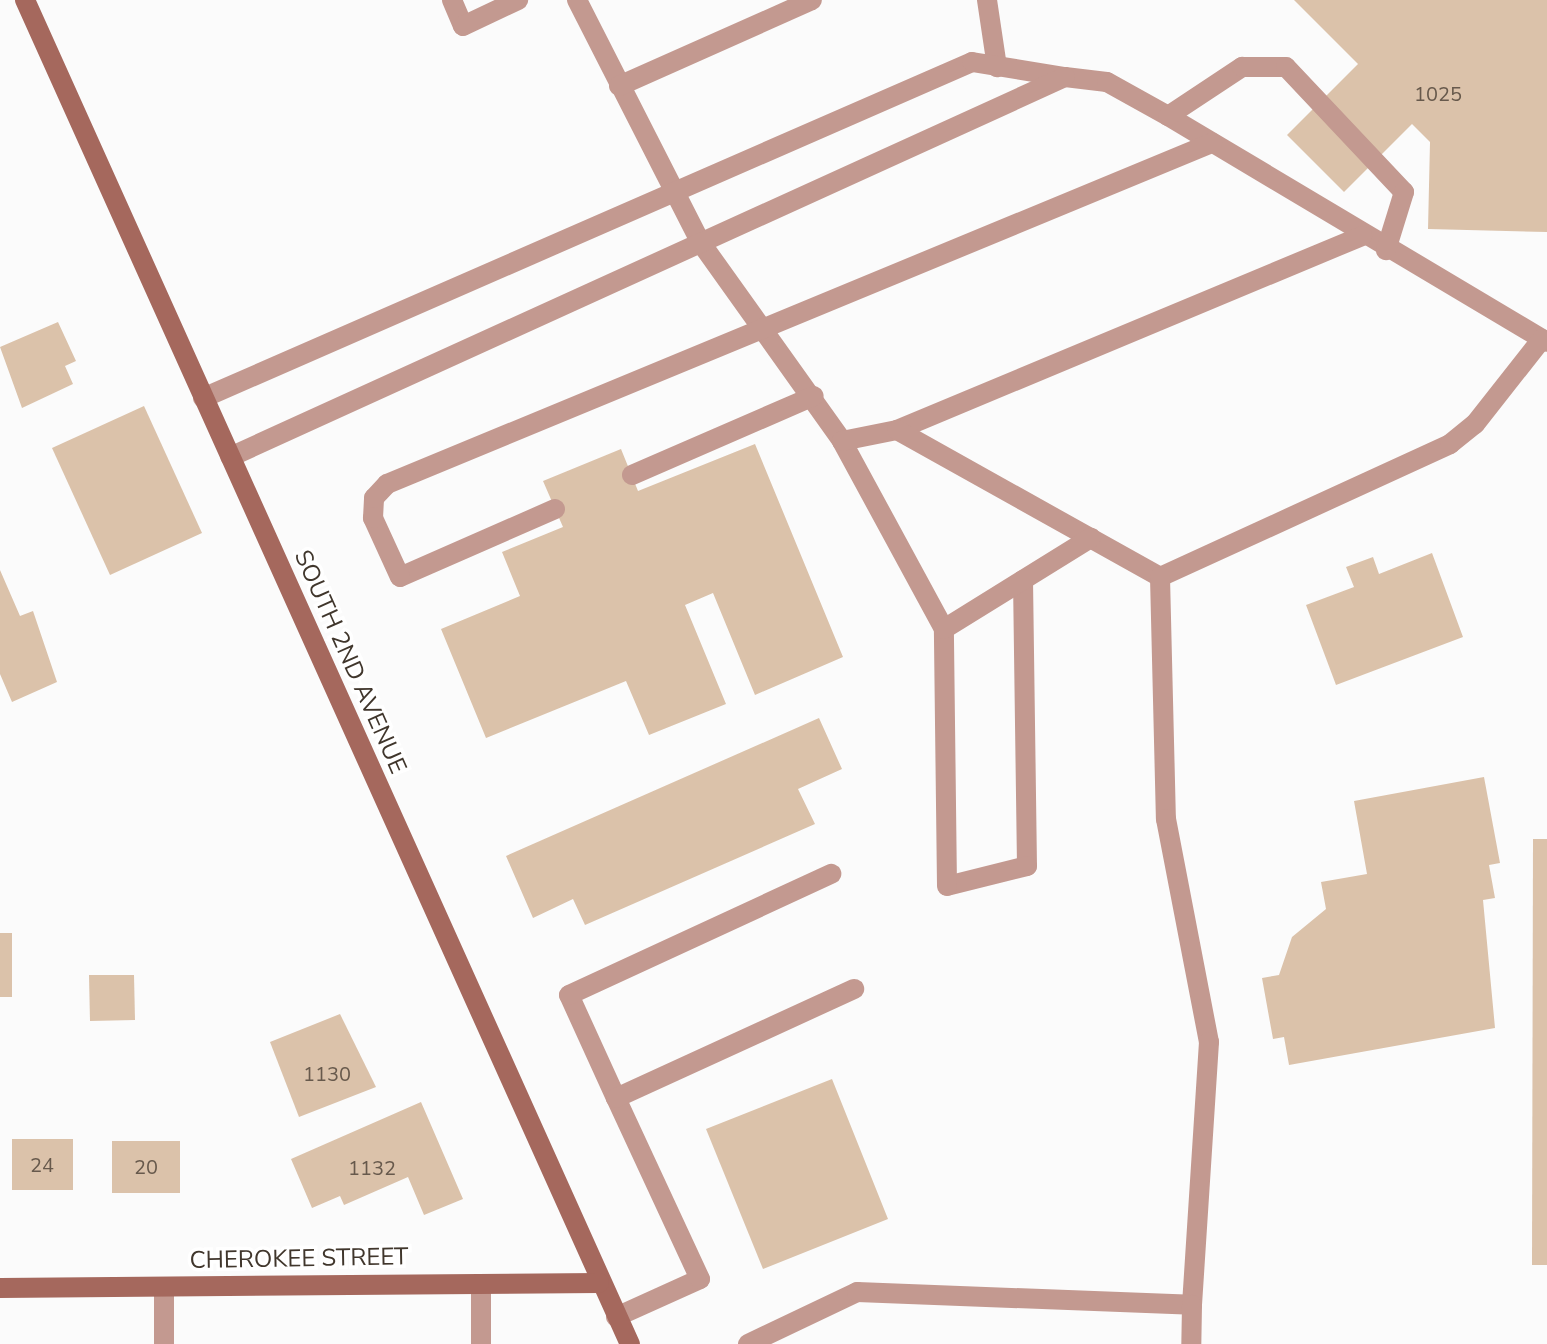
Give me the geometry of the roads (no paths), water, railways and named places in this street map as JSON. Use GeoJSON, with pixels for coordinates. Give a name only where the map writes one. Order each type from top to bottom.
{"type":"FeatureCollection","features":[{"type":"Feature","properties":{"kind":"main road","name":"SOUTH 2ND AVENUE"},"geometry":{"type":"LineString","coordinates":[[25,0],[599,1283],[630,1344]]}},
{"type":"Feature","properties":{"kind":"main road","name":"CHEROKEE STREET"},"geometry":{"type":"LineString","coordinates":[[0,1288],[599,1283]]}},
{"type":"Feature","properties":{"kind":"street"},"geometry":{"type":"LineString","coordinates":[[452,0],[463,26],[518,0]]}},
{"type":"Feature","properties":{"kind":"street"},"geometry":{"type":"LineString","coordinates":[[577,0],[673,194],[701,243],[814,396],[842,441],[944,629],[947,886],[1027,866],[1023,580]]}},
{"type":"Feature","properties":{"kind":"street"},"geometry":{"type":"LineString","coordinates":[[619,86],[812,0]]}},
{"type":"Feature","properties":{"kind":"street"},"geometry":{"type":"LineString","coordinates":[[987,0],[997,67]]}},
{"type":"Feature","properties":{"kind":"street"},"geometry":{"type":"LineString","coordinates":[[203,398],[972,62],[1107,82],[1168,116],[1362,236],[1545,340],[1475,424],[1450,444],[1160,577]]}},
{"type":"Feature","properties":{"kind":"street"},"geometry":{"type":"LineString","coordinates":[[1168,116],[1242,67],[1286,67],[1404,192],[1386,250]]}},
{"type":"Feature","properties":{"kind":"street"},"geometry":{"type":"LineString","coordinates":[[230,457],[1065,77]]}},
{"type":"Feature","properties":{"kind":"street"},"geometry":{"type":"LineString","coordinates":[[555,509],[400,577],[373,518],[374,498],[387,484],[1212,143]]}},
{"type":"Feature","properties":{"kind":"street"},"geometry":{"type":"LineString","coordinates":[[842,441],[897,430],[1362,236]]}},
{"type":"Feature","properties":{"kind":"street"},"geometry":{"type":"LineString","coordinates":[[632,475],[814,396]]}},
{"type":"Feature","properties":{"kind":"street"},"geometry":{"type":"LineString","coordinates":[[897,430],[1160,577]]}},
{"type":"Feature","properties":{"kind":"street"},"geometry":{"type":"LineString","coordinates":[[944,629],[1091,538]]}},
{"type":"Feature","properties":{"kind":"street"},"geometry":{"type":"LineString","coordinates":[[1160,577],[1166,819],[1209,1042],[1191,1344]]}},
{"type":"Feature","properties":{"kind":"street"},"geometry":{"type":"LineString","coordinates":[[616,1317],[700,1279],[569,995],[831,874]]}},
{"type":"Feature","properties":{"kind":"street"},"geometry":{"type":"LineString","coordinates":[[616,1098],[854,989]]}},
{"type":"Feature","properties":{"kind":"street"},"geometry":{"type":"LineString","coordinates":[[481,1284],[481,1344]]}},
{"type":"Feature","properties":{"kind":"street"},"geometry":{"type":"LineString","coordinates":[[164,1287],[164,1344]]}},
{"type":"Feature","properties":{"kind":"street"},"geometry":{"type":"LineString","coordinates":[[748,1344],[857,1292],[1192,1305]]}}]}
